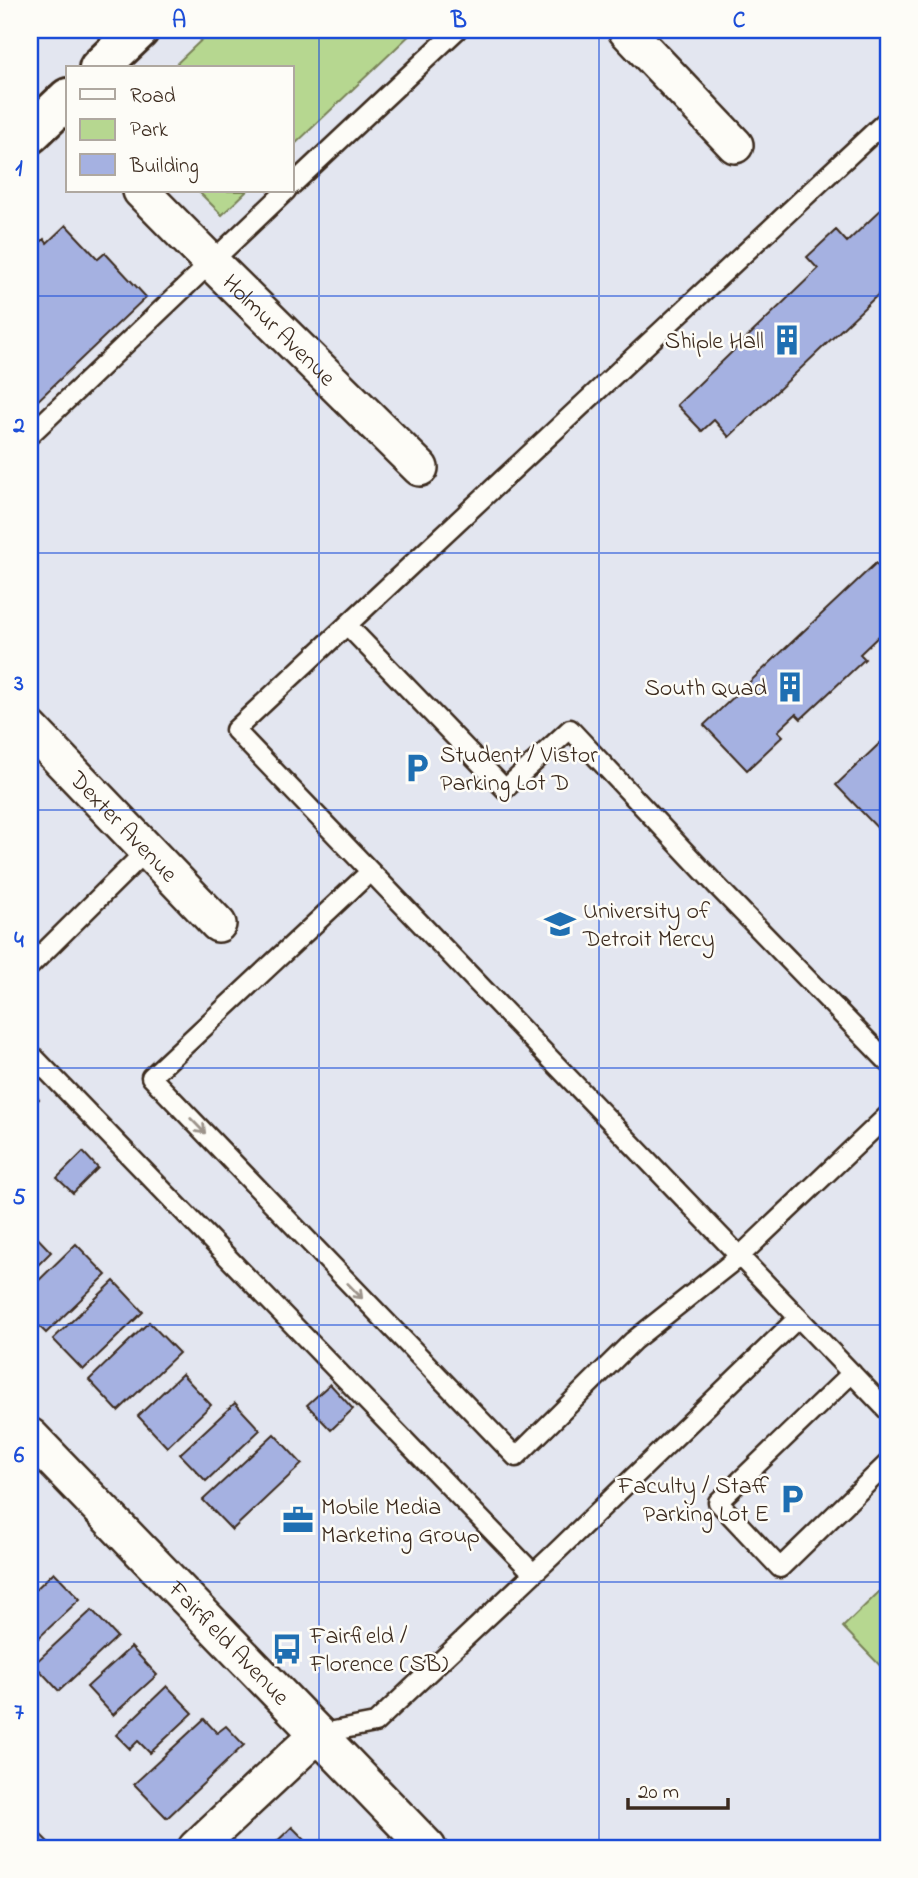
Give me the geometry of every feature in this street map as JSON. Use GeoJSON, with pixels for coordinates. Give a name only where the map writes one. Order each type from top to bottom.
{"type":"FeatureCollection","features":[{"type":"Feature","properties":{"kind":"street"},"geometry":{"type":"LineString","coordinates":[[101,66],[139,30]]}},
{"type":"Feature","properties":{"kind":"street"},"geometry":{"type":"LineString","coordinates":[[626,30],[735,145]]}},
{"type":"Feature","properties":{"kind":"street"},"geometry":{"type":"LineString","coordinates":[[30,134],[65,107]]}},
{"type":"Feature","properties":{"kind":"street","name":"Holmur Avenue"},"geometry":{"type":"LineString","coordinates":[[142,192],[420,468]]}},
{"type":"Feature","properties":{"kind":"street","name":"Dexter Avenue"},"geometry":{"type":"LineString","coordinates":[[30,728],[218,924]]}},
{"type":"Feature","properties":{"kind":"street","name":"Fairfield Avenue"},"geometry":{"type":"LineString","coordinates":[[30,1436],[428,1848]]}},
{"type":"Feature","properties":{"kind":"street"},"geometry":{"type":"LineString","coordinates":[[196,1848],[318,1734]]}},
{"type":"Feature","properties":{"kind":"lane"},"geometry":{"type":"LineString","coordinates":[[294,183],[457,30]]}},
{"type":"Feature","properties":{"kind":"lane"},"geometry":{"type":"LineString","coordinates":[[888,119],[234,730],[888,1411]]}},
{"type":"Feature","properties":{"kind":"lane"},"geometry":{"type":"LineString","coordinates":[[30,435],[285,192]]}},
{"type":"Feature","properties":{"kind":"lane"},"geometry":{"type":"LineString","coordinates":[[347,625],[505,789],[570,729],[888,1062]]}},
{"type":"Feature","properties":{"kind":"lane"},"geometry":{"type":"LineString","coordinates":[[30,966],[147,850]]}},
{"type":"Feature","properties":{"kind":"lane"},"geometry":{"type":"LineString","coordinates":[[370,872],[151,1077],[516,1457],[633,1340],[740,1256],[888,1115]]}},
{"type":"Feature","properties":{"kind":"lane"},"geometry":{"type":"LineString","coordinates":[[30,1053],[533,1573]]}},
{"type":"Feature","properties":{"kind":"lane"},"geometry":{"type":"LineString","coordinates":[[318,1734],[375,1723],[798,1318]]}},
{"type":"Feature","properties":{"kind":"lane"},"geometry":{"type":"LineString","coordinates":[[852,1373],[718,1502],[780,1568],[888,1463]]}},
{"type":"Feature","properties":{"kind":"green space"},"geometry":{"type":"Polygon","coordinates":[[[212,30],[415,30],[294,145],[294,66],[174,66],[212,30]]]}},
{"type":"Feature","properties":{"kind":"green space"},"geometry":{"type":"Polygon","coordinates":[[[199,192],[246,192],[222,215],[199,192]]]}},
{"type":"Feature","properties":{"kind":"green space"},"geometry":{"type":"Polygon","coordinates":[[[884,1587],[888,1592],[888,1674],[843,1627],[884,1587]]]}},
{"type":"Feature","properties":{"kind":"building","name":"Shiple Hall"},"geometry":{"type":"Polygon","coordinates":[[[888,203],[888,285],[729,437],[714,420],[702,431],[677,405],[818,269],[807,257],[836,230],[847,242],[888,203]]]}},
{"type":"Feature","properties":{"kind":"building"},"geometry":{"type":"Polygon","coordinates":[[[66,225],[98,259],[105,253],[146,297],[30,408],[30,252],[44,239],[47,243],[66,225]]]}},
{"type":"Feature","properties":{"kind":"building","name":"South Quad"},"geometry":{"type":"Polygon","coordinates":[[[876,563],[888,577],[888,637],[885,640],[880,635],[860,654],[865,659],[801,719],[796,714],[778,731],[783,736],[747,770],[704,725],[876,563]]]}},
{"type":"Feature","properties":{"kind":"building"},"geometry":{"type":"Polygon","coordinates":[[[880,743],[888,752],[888,839],[836,785],[880,743]]]}},
{"type":"Feature","properties":{"kind":"building"},"geometry":{"type":"Polygon","coordinates":[[[30,1090],[39,1099],[30,1108],[30,1090]]]}},
{"type":"Feature","properties":{"kind":"building"},"geometry":{"type":"Polygon","coordinates":[[[83,1152],[98,1168],[73,1193],[57,1178],[83,1152]]]}},
{"type":"Feature","properties":{"kind":"building"},"geometry":{"type":"Polygon","coordinates":[[[30,1230],[51,1252],[30,1273],[30,1230]]]}},
{"type":"Feature","properties":{"kind":"building"},"geometry":{"type":"Polygon","coordinates":[[[76,1244],[106,1275],[46,1333],[30,1317],[30,1289],[76,1244]]]}},
{"type":"Feature","properties":{"kind":"building"},"geometry":{"type":"Polygon","coordinates":[[[114,1281],[143,1312],[83,1370],[53,1339],[114,1281]]]}},
{"type":"Feature","properties":{"kind":"building"},"geometry":{"type":"Polygon","coordinates":[[[149,1322],[179,1353],[118,1411],[89,1380],[149,1322]]]}},
{"type":"Feature","properties":{"kind":"building"},"geometry":{"type":"Polygon","coordinates":[[[182,1374],[211,1405],[167,1447],[138,1416],[182,1374]]]}},
{"type":"Feature","properties":{"kind":"building"},"geometry":{"type":"Polygon","coordinates":[[[330,1384],[353,1409],[331,1430],[307,1405],[330,1384]]]}},
{"type":"Feature","properties":{"kind":"building"},"geometry":{"type":"Polygon","coordinates":[[[235,1403],[260,1430],[206,1481],[180,1454],[235,1403]]]}},
{"type":"Feature","properties":{"kind":"building"},"geometry":{"type":"Polygon","coordinates":[[[274,1434],[302,1464],[232,1530],[203,1500],[274,1434]]]}},
{"type":"Feature","properties":{"kind":"building"},"geometry":{"type":"Polygon","coordinates":[[[54,1572],[80,1599],[30,1646],[30,1595],[54,1572]]]}},
{"type":"Feature","properties":{"kind":"building"},"geometry":{"type":"Polygon","coordinates":[[[92,1610],[117,1637],[59,1691],[34,1664],[92,1610]]]}},
{"type":"Feature","properties":{"kind":"building"},"geometry":{"type":"Polygon","coordinates":[[[131,1647],[157,1675],[113,1715],[87,1687],[131,1647]]]}},
{"type":"Feature","properties":{"kind":"building"},"geometry":{"type":"Polygon","coordinates":[[[167,1686],[193,1713],[150,1753],[138,1741],[130,1749],[116,1735],[167,1686]]]}},
{"type":"Feature","properties":{"kind":"building"},"geometry":{"type":"Polygon","coordinates":[[[204,1719],[217,1733],[226,1726],[244,1745],[167,1818],[134,1784],[204,1719]]]}},
{"type":"Feature","properties":{"kind":"building"},"geometry":{"type":"Polygon","coordinates":[[[30,1824],[52,1846],[50,1848],[30,1848],[30,1824]]]}},
{"type":"Feature","properties":{"kind":"building"},"geometry":{"type":"Polygon","coordinates":[[[292,1827],[313,1848],[270,1848],[292,1827]]]}},
{"type":"Feature","properties":{"kind":"place","name":"Shiple Hall"},"geometry":{"type":"Point","coordinates":[787,340]}},
{"type":"Feature","properties":{"kind":"place","name":"South Quad"},"geometry":{"type":"Point","coordinates":[790,687]}},
{"type":"Feature","properties":{"kind":"place","name":"Student / Vistor Parking Lot D"},"geometry":{"type":"Point","coordinates":[417,768]}},
{"type":"Feature","properties":{"kind":"place","name":"University of Detroit Mercy"},"geometry":{"type":"Point","coordinates":[560,924]}},
{"type":"Feature","properties":{"kind":"place","name":"Faculty / Staff Parking Lot E"},"geometry":{"type":"Point","coordinates":[792,1499]}},
{"type":"Feature","properties":{"kind":"place","name":"Mobile Media Marketing Group"},"geometry":{"type":"Point","coordinates":[298,1520]}},
{"type":"Feature","properties":{"kind":"place","name":"Fairfield / Florence (SB)"},"geometry":{"type":"Point","coordinates":[287,1649]}}]}
